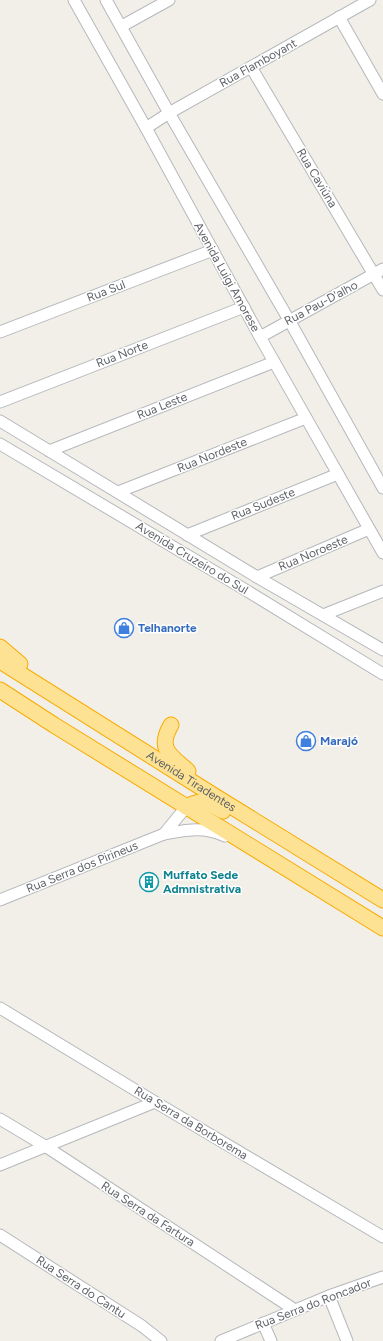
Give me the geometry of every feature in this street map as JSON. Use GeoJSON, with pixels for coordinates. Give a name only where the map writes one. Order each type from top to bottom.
{"type":"FeatureCollection","features":[{"type":"Feature","properties":{"kind":"highway"},"geometry":{"type":"LineString","coordinates":[[0,647],[63,701]]}},
{"type":"Feature","properties":{"kind":"highway","name":"Avenida Tiradentes"},"geometry":{"type":"LineString","coordinates":[[0,661],[383,900]]}},
{"type":"Feature","properties":{"kind":"highway","name":"Avenida Tiradentes"},"geometry":{"type":"LineString","coordinates":[[0,690],[186,807],[383,928]]}},
{"type":"Feature","properties":{"kind":"highway"},"geometry":{"type":"LineString","coordinates":[[170,725],[165,734],[165,746],[168,753],[221,800]]}},
{"type":"Feature","properties":{"kind":"highway"},"geometry":{"type":"LineString","coordinates":[[186,807],[195,802],[208,802],[259,832],[323,863]]}},
{"type":"Feature","properties":{"kind":"street","name":"Avenida Luigi Amorese"},"geometry":{"type":"LineString","coordinates":[[74,0],[260,337],[383,553]]}},
{"type":"Feature","properties":{"kind":"street"},"geometry":{"type":"LineString","coordinates":[[106,0],[383,488]]}},
{"type":"Feature","properties":{"kind":"street"},"geometry":{"type":"LineString","coordinates":[[122,26],[169,0]]}},
{"type":"Feature","properties":{"kind":"street","name":"Rua Flamboyant"},"geometry":{"type":"LineString","coordinates":[[146,128],[169,113],[370,0]]}},
{"type":"Feature","properties":{"kind":"street"},"geometry":{"type":"LineString","coordinates":[[339,17],[383,94]]}},
{"type":"Feature","properties":{"kind":"street","name":"Rua Caviúna"},"geometry":{"type":"LineString","coordinates":[[251,67],[379,272],[383,290]]}},
{"type":"Feature","properties":{"kind":"street","name":"Rua Sul"},"geometry":{"type":"LineString","coordinates":[[0,332],[213,250]]}},
{"type":"Feature","properties":{"kind":"street","name":"Rua Pau-D'alho"},"geometry":{"type":"LineString","coordinates":[[260,337],[379,272]]}},
{"type":"Feature","properties":{"kind":"street","name":"Rua Norte"},"geometry":{"type":"LineString","coordinates":[[0,402],[244,307]]}},
{"type":"Feature","properties":{"kind":"street","name":"Rua Leste"},"geometry":{"type":"LineString","coordinates":[[49,451],[274,362]]}},
{"type":"Feature","properties":{"kind":"street","name":"Rua Nordeste"},"geometry":{"type":"LineString","coordinates":[[118,492],[306,418]]}},
{"type":"Feature","properties":{"kind":"street","name":"Avenida Cruzeiro do Sul"},"geometry":{"type":"LineString","coordinates":[[0,421],[257,577],[383,650]]}},
{"type":"Feature","properties":{"kind":"street","name":"Avenida Cruzeiro do Sul"},"geometry":{"type":"LineString","coordinates":[[0,444],[244,589],[383,674]]}},
{"type":"Feature","properties":{"kind":"street","name":"Rua Sudeste"},"geometry":{"type":"LineString","coordinates":[[187,535],[338,474]]}},
{"type":"Feature","properties":{"kind":"street","name":"Rua Noroeste"},"geometry":{"type":"LineString","coordinates":[[257,577],[369,529]]}},
{"type":"Feature","properties":{"kind":"street"},"geometry":{"type":"LineString","coordinates":[[323,615],[383,591]]}},
{"type":"Feature","properties":{"kind":"street"},"geometry":{"type":"LineString","coordinates":[[164,834],[186,807]]}},
{"type":"Feature","properties":{"kind":"street","name":"Rua Serra dos Pirineus"},"geometry":{"type":"LineString","coordinates":[[0,900],[164,834],[191,829],[203,829],[217,832],[260,852]]}},
{"type":"Feature","properties":{"kind":"street","name":"Rua Serra da Borborema"},"geometry":{"type":"LineString","coordinates":[[0,1008],[383,1237]]}},
{"type":"Feature","properties":{"kind":"street"},"geometry":{"type":"LineString","coordinates":[[0,1165],[155,1102]]}},
{"type":"Feature","properties":{"kind":"street","name":"Rua Serra da Fartura"},"geometry":{"type":"LineString","coordinates":[[0,1119],[45,1146],[295,1310]]}},
{"type":"Feature","properties":{"kind":"street","name":"Rua Serra do Cantu"},"geometry":{"type":"LineString","coordinates":[[0,1235],[142,1326],[161,1341]]}},
{"type":"Feature","properties":{"kind":"street","name":"Rua Serra do Roncador"},"geometry":{"type":"LineString","coordinates":[[220,1341],[329,1296],[383,1277]]}},
{"type":"Feature","properties":{"kind":"street"},"geometry":{"type":"LineString","coordinates":[[329,1296],[347,1341]]}},
{"type":"Feature","properties":{"kind":"street"},"geometry":{"type":"LineString","coordinates":[[263,1323],[271,1341]]}},
{"type":"Feature","properties":{"kind":"place","name":"Telhanorte"},"geometry":{"type":"Point","coordinates":[124,628]}},
{"type":"Feature","properties":{"kind":"place","name":"Marajó"},"geometry":{"type":"Point","coordinates":[306,741]}},
{"type":"Feature","properties":{"kind":"place","name":"Muffato Sede Admnistrativa"},"geometry":{"type":"Point","coordinates":[149,882]}}]}
